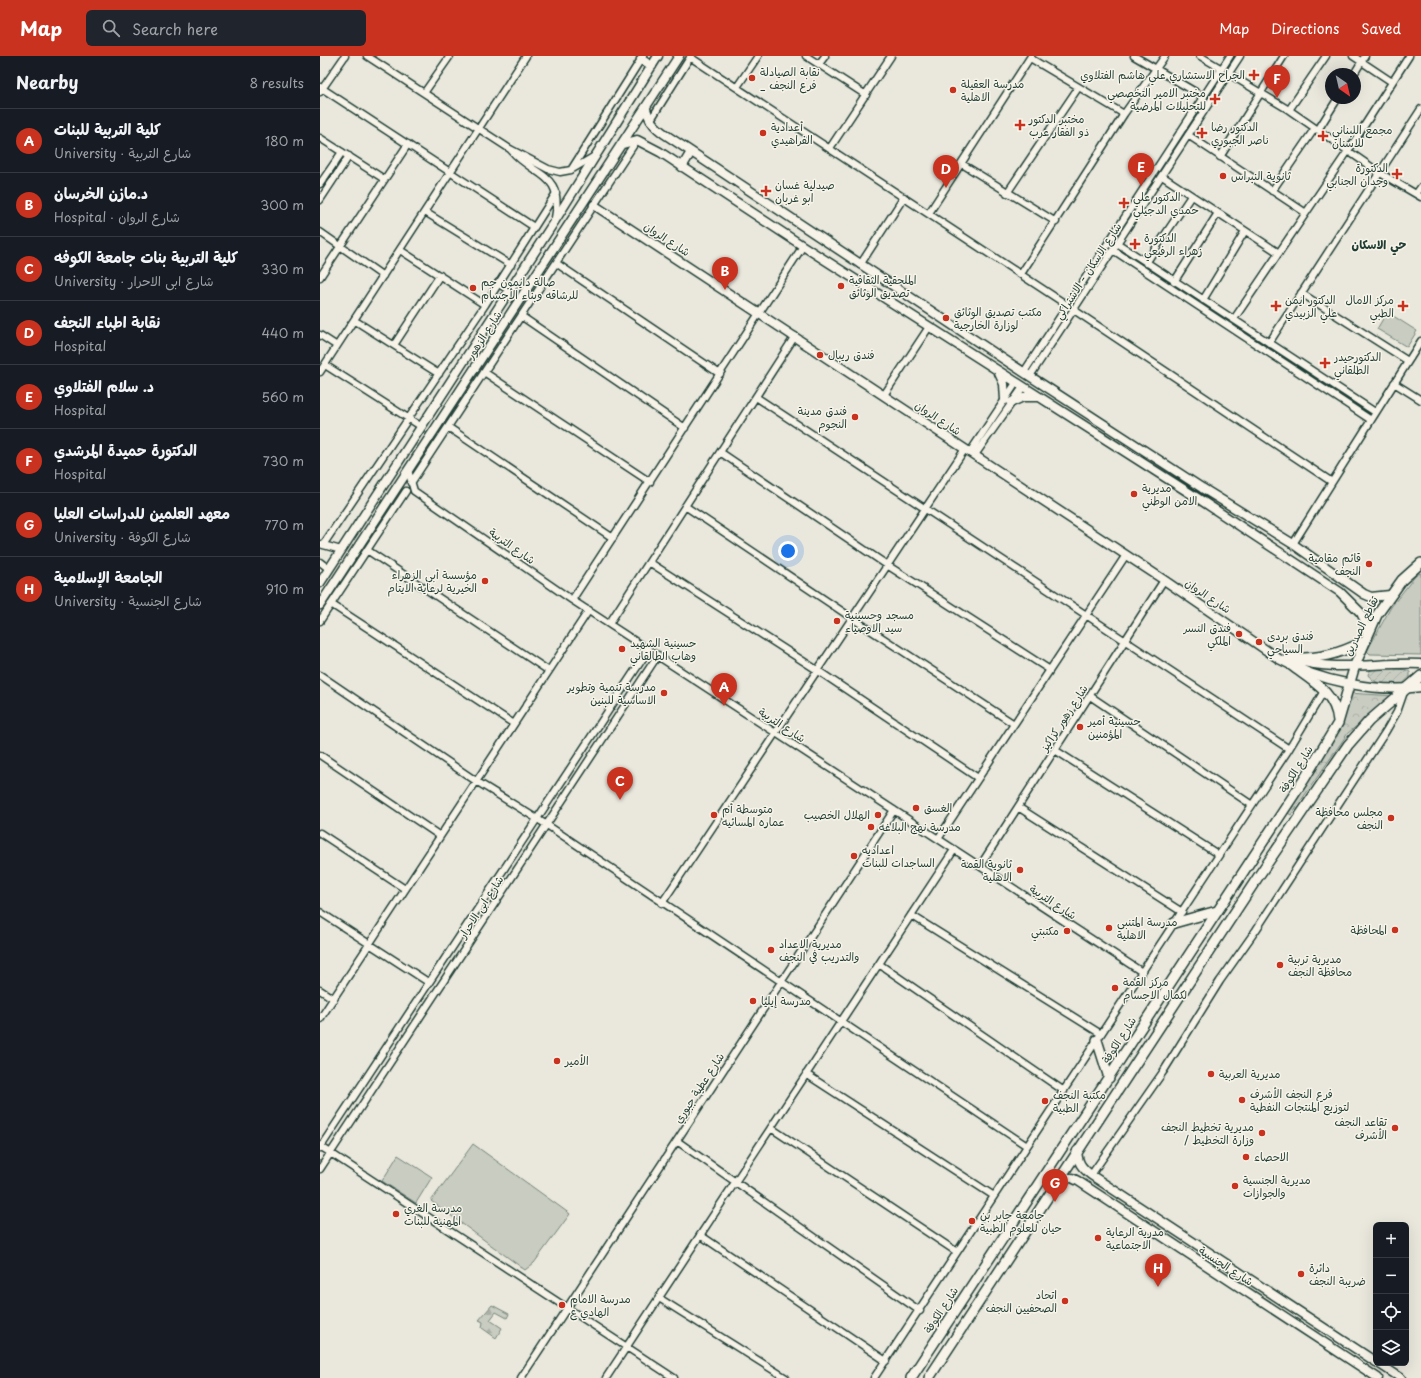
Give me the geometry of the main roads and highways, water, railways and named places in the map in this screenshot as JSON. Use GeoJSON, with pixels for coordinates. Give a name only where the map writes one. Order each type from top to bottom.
{"type":"FeatureCollection","features":[{"type":"Feature","properties":{"kind":"highway","name":"تقاطع الصدرين"},"geometry":{"type":"LineString","coordinates":[[1355,666],[1366,638],[1390,595],[1419,563]]}},
{"type":"Feature","properties":{"kind":"highway"},"geometry":{"type":"LineString","coordinates":[[1290,662],[1307,658],[1334,655],[1366,638]]}},
{"type":"Feature","properties":{"kind":"highway"},"geometry":{"type":"LineString","coordinates":[[1290,662],[1324,691],[1334,702],[1337,711],[1338,723]]}},
{"type":"Feature","properties":{"kind":"highway","name":"شارع الكوفة"},"geometry":{"type":"LineString","coordinates":[[911,1378],[1305,778],[1338,723],[1355,666]]}},
{"type":"Feature","properties":{"kind":"highway"},"geometry":{"type":"LineString","coordinates":[[929,1378],[1260,874],[1348,745],[1369,721],[1421,676]]}},
{"type":"Feature","properties":{"kind":"highway"},"geometry":{"type":"LineString","coordinates":[[1174,923],[1217,911]]}},
{"type":"Feature","properties":{"kind":"highway"},"geometry":{"type":"LineString","coordinates":[[1099,1037],[1109,1078]]}},
{"type":"Feature","properties":{"kind":"highway"},"geometry":{"type":"LineString","coordinates":[[1043,1176],[1046,1173],[1052,1172],[1056,1174],[1059,1180]]}},
{"type":"Feature","properties":{"kind":"main road","name":"شارع الزهور"},"geometry":{"type":"LineString","coordinates":[[320,583],[461,368],[658,56]]}},
{"type":"Feature","properties":{"kind":"main road","name":"شارع الزهور"},"geometry":{"type":"LineString","coordinates":[[320,604],[680,56]]}},
{"type":"Feature","properties":{"kind":"main road"},"geometry":{"type":"LineString","coordinates":[[642,57],[652,66]]}},
{"type":"Feature","properties":{"kind":"main road"},"geometry":{"type":"LineString","coordinates":[[646,109],[650,121],[656,127],[860,266],[1202,488],[1293,544],[1364,594],[1371,597],[1390,595]]}},
{"type":"Feature","properties":{"kind":"main road"},"geometry":{"type":"LineString","coordinates":[[623,144],[637,140],[682,167],[995,370],[1196,497],[1348,599],[1364,619],[1366,638]]}},
{"type":"Feature","properties":{"kind":"main road"},"geometry":{"type":"LineString","coordinates":[[682,167],[691,152]]}},
{"type":"Feature","properties":{"kind":"main road","name":"شارع الروان"},"geometry":{"type":"LineString","coordinates":[[594,205],[795,336],[1268,650],[1290,662],[1349,684],[1406,690],[1421,687]]}},
{"type":"Feature","properties":{"kind":"main road"},"geometry":{"type":"LineString","coordinates":[[562,236],[570,241]]}},
{"type":"Feature","properties":{"kind":"main road"},"geometry":{"type":"LineString","coordinates":[[499,283],[511,290]]}},
{"type":"Feature","properties":{"kind":"main road"},"geometry":{"type":"LineString","coordinates":[[967,352],[974,340]]}},
{"type":"Feature","properties":{"kind":"main road"},"geometry":{"type":"LineString","coordinates":[[461,368],[465,373],[472,373]]}},
{"type":"Feature","properties":{"kind":"main road"},"geometry":{"type":"LineString","coordinates":[[995,370],[1004,384],[1008,401],[1023,398],[1040,398]]}},
{"type":"Feature","properties":{"kind":"main road"},"geometry":{"type":"LineString","coordinates":[[449,385],[456,385],[461,390]]}},
{"type":"Feature","properties":{"kind":"main road"},"geometry":{"type":"LineString","coordinates":[[1196,497],[1201,494],[1202,488]]}},
{"type":"Feature","properties":{"kind":"main road","name":"شارع الروان"},"geometry":{"type":"LineString","coordinates":[[1290,662],[1355,666],[1421,664]]}},
{"type":"Feature","properties":{"kind":"main road","name":"شارع الجنسية"},"geometry":{"type":"LineString","coordinates":[[1078,1151],[1078,1162],[1082,1168],[1091,1175],[1373,1359]]}},
{"type":"Feature","properties":{"kind":"main road"},"geometry":{"type":"LineString","coordinates":[[1084,1185],[1091,1175]]}},
{"type":"Feature","properties":{"kind":"main road","name":"شارع الجنسية"},"geometry":{"type":"LineString","coordinates":[[1059,1180],[1072,1178],[1084,1185],[1378,1378]]}},
{"type":"Feature","properties":{"kind":"main road"},"geometry":{"type":"LineString","coordinates":[[1154,1232],[1155,1226],[1161,1221]]}},
{"type":"Feature","properties":{"kind":"main road","name":"شارع الجنسية"},"geometry":{"type":"LineString","coordinates":[[1383,1366],[1401,1378]]}},
{"type":"Feature","properties":{"kind":"place","name":"الجراح الاستشاري علي هاشم الفتلاوي"},"geometry":{"type":"Point","coordinates":[1254,75]}},
{"type":"Feature","properties":{"kind":"place","name":"نقابة الصيادلة _ فرع النجف"},"geometry":{"type":"Point","coordinates":[752,78]}},
{"type":"Feature","properties":{"kind":"place","name":"مدرسة العقيلة الاهلية"},"geometry":{"type":"Point","coordinates":[953,90]}},
{"type":"Feature","properties":{"kind":"place","name":"الدكتورة حميدة المرشدي"},"geometry":{"type":"Point","coordinates":[1277,98]}},
{"type":"Feature","properties":{"kind":"place","name":"مختبر الامير التخصصي للتحليلات المرضية"},"geometry":{"type":"Point","coordinates":[1215,99]}},
{"type":"Feature","properties":{"kind":"place","name":"مختبر الدكتور ذو الفقار عرب"},"geometry":{"type":"Point","coordinates":[1020,125]}},
{"type":"Feature","properties":{"kind":"place","name":"أعدادية الفراهيدي"},"geometry":{"type":"Point","coordinates":[763,133]}},
{"type":"Feature","properties":{"kind":"place","name":"الدكتور رضا ناصر الجبوري"},"geometry":{"type":"Point","coordinates":[1202,133]}},
{"type":"Feature","properties":{"kind":"place","name":"مجمع اللبناني للاسنان"},"geometry":{"type":"Point","coordinates":[1323,136]}},
{"type":"Feature","properties":{"kind":"place","name":"الدكتورة وجدان الجنابي"},"geometry":{"type":"Point","coordinates":[1397,174]}},
{"type":"Feature","properties":{"kind":"place","name":"ثانوية النبراس"},"geometry":{"type":"Point","coordinates":[1223,176]}},
{"type":"Feature","properties":{"kind":"place","name":"د. سلام الفتلاوي"},"geometry":{"type":"Point","coordinates":[1141,186]}},
{"type":"Feature","properties":{"kind":"place","name":"نقابة اطباء النجف"},"geometry":{"type":"Point","coordinates":[946,188]}},
{"type":"Feature","properties":{"kind":"place","name":"صيدلية غسان ابو غربان"},"geometry":{"type":"Point","coordinates":[766,191]}},
{"type":"Feature","properties":{"kind":"place","name":"الدكتور علي حمدي الدجيلي"},"geometry":{"type":"Point","coordinates":[1124,203]}},
{"type":"Feature","properties":{"kind":"place","name":"الدكتورة زهراء الرفيعي"},"geometry":{"type":"Point","coordinates":[1135,244]}},
{"type":"Feature","properties":{"kind":"place","name":"الملحقية الثقافية تصديق الوثائق"},"geometry":{"type":"Point","coordinates":[841,286]}},
{"type":"Feature","properties":{"kind":"place","name":"صالة دايمون جم للرشاقه وبناء الأجسام"},"geometry":{"type":"Point","coordinates":[473,288]}},
{"type":"Feature","properties":{"kind":"place","name":"د.مازن الخرسان"},"geometry":{"type":"Point","coordinates":[725,290]}},
{"type":"Feature","properties":{"kind":"place","name":"الدكتور ايمن علي الزبيدي"},"geometry":{"type":"Point","coordinates":[1276,306]}},
{"type":"Feature","properties":{"kind":"place","name":"مركز الامال الطبي"},"geometry":{"type":"Point","coordinates":[1403,306]}},
{"type":"Feature","properties":{"kind":"place","name":"مكتب تصديق الوثائق لوزارة الخارجية"},"geometry":{"type":"Point","coordinates":[946,318]}},
{"type":"Feature","properties":{"kind":"place","name":"فندق ريبال"},"geometry":{"type":"Point","coordinates":[820,355]}},
{"type":"Feature","properties":{"kind":"place","name":"الدكتورحيدر الطلقاني"},"geometry":{"type":"Point","coordinates":[1325,363]}},
{"type":"Feature","properties":{"kind":"place","name":"فندق مدينة النجوم"},"geometry":{"type":"Point","coordinates":[855,417]}},
{"type":"Feature","properties":{"kind":"place","name":"مديرية الامن الوطني"},"geometry":{"type":"Point","coordinates":[1134,494]}},
{"type":"Feature","properties":{"kind":"place","name":"قائم مقامية النجف"},"geometry":{"type":"Point","coordinates":[1369,564]}},
{"type":"Feature","properties":{"kind":"place","name":"مؤسسة أبي الزهراء الخيرية لرعاية الايتام"},"geometry":{"type":"Point","coordinates":[485,581]}},
{"type":"Feature","properties":{"kind":"place","name":"مسجد وحسينية سيد الاوصياء"},"geometry":{"type":"Point","coordinates":[837,621]}},
{"type":"Feature","properties":{"kind":"place","name":"فندق النسر الملكي"},"geometry":{"type":"Point","coordinates":[1239,634]}},
{"type":"Feature","properties":{"kind":"place","name":"فندق بردى السياحي"},"geometry":{"type":"Point","coordinates":[1259,642]}},
{"type":"Feature","properties":{"kind":"place","name":"حسينية الشهيد وهاب الطالقاني"},"geometry":{"type":"Point","coordinates":[622,649]}},
{"type":"Feature","properties":{"kind":"place","name":"مدرسة تنمية وتطوير الاساسية للبنين"},"geometry":{"type":"Point","coordinates":[664,693]}},
{"type":"Feature","properties":{"kind":"place","name":"كلية التربية للبنات"},"geometry":{"type":"Point","coordinates":[724,706]}},
{"type":"Feature","properties":{"kind":"place","name":"حسينية أمير المؤمنين"},"geometry":{"type":"Point","coordinates":[1080,727]}},
{"type":"Feature","properties":{"kind":"place","name":"كلية التربية بنات جامعة الكوفه"},"geometry":{"type":"Point","coordinates":[620,800]}},
{"type":"Feature","properties":{"kind":"place","name":"الغسق"},"geometry":{"type":"Point","coordinates":[916,808]}},
{"type":"Feature","properties":{"kind":"place","name":"متوسطة أم عماره المسائيه"},"geometry":{"type":"Point","coordinates":[714,815]}},
{"type":"Feature","properties":{"kind":"place","name":"الهلال الخصيب"},"geometry":{"type":"Point","coordinates":[878,815]}},
{"type":"Feature","properties":{"kind":"place","name":"مجلس محافظة النجف"},"geometry":{"type":"Point","coordinates":[1391,818]}},
{"type":"Feature","properties":{"kind":"place","name":"مدرسة نهج البلاغه"},"geometry":{"type":"Point","coordinates":[871,827]}},
{"type":"Feature","properties":{"kind":"place","name":"اعداديه الساجدات للبنات"},"geometry":{"type":"Point","coordinates":[854,856]}},
{"type":"Feature","properties":{"kind":"place","name":"ثانوية القمة الاهلية"},"geometry":{"type":"Point","coordinates":[1020,870]}},
{"type":"Feature","properties":{"kind":"place","name":"مدرسة المتنبي الاهلية"},"geometry":{"type":"Point","coordinates":[1109,928]}},
{"type":"Feature","properties":{"kind":"place","name":"المحافظة"},"geometry":{"type":"Point","coordinates":[1395,930]}},
{"type":"Feature","properties":{"kind":"place","name":"مكتبتي"},"geometry":{"type":"Point","coordinates":[1067,931]}},
{"type":"Feature","properties":{"kind":"place","name":"مديرية الاعداد والتدريب في النجف"},"geometry":{"type":"Point","coordinates":[771,950]}},
{"type":"Feature","properties":{"kind":"place","name":"مديرية تربية محافظة النجف"},"geometry":{"type":"Point","coordinates":[1280,965]}},
{"type":"Feature","properties":{"kind":"place","name":"مركز القمة لكمال الاجسام"},"geometry":{"type":"Point","coordinates":[1115,988]}},
{"type":"Feature","properties":{"kind":"place","name":"مدرسة إيليا"},"geometry":{"type":"Point","coordinates":[753,1001]}},
{"type":"Feature","properties":{"kind":"place","name":"الأمير"},"geometry":{"type":"Point","coordinates":[557,1061]}},
{"type":"Feature","properties":{"kind":"place","name":"مديرية العربية"},"geometry":{"type":"Point","coordinates":[1211,1074]}},
{"type":"Feature","properties":{"kind":"place","name":"فرع النجف الأشرف لتوزيع المنتجات النفطية"},"geometry":{"type":"Point","coordinates":[1242,1100]}},
{"type":"Feature","properties":{"kind":"place","name":"مكتبة النجف الطبية"},"geometry":{"type":"Point","coordinates":[1045,1101]}},
{"type":"Feature","properties":{"kind":"place","name":"تقاعد النجف الأشرف"},"geometry":{"type":"Point","coordinates":[1395,1128]}},
{"type":"Feature","properties":{"kind":"place","name":"مديرية تخطيط النجف / وزارة التخطيط"},"geometry":{"type":"Point","coordinates":[1262,1133]}},
{"type":"Feature","properties":{"kind":"place","name":"الاحصاء"},"geometry":{"type":"Point","coordinates":[1246,1157]}},
{"type":"Feature","properties":{"kind":"place","name":"مديرية الجنسية والجوازات"},"geometry":{"type":"Point","coordinates":[1235,1186]}},
{"type":"Feature","properties":{"kind":"place","name":"معهد العلمين للدراسات العليا"},"geometry":{"type":"Point","coordinates":[1055,1202]}},
{"type":"Feature","properties":{"kind":"place","name":"مدرسة الغري المهنية للبنات"},"geometry":{"type":"Point","coordinates":[396,1214]}},
{"type":"Feature","properties":{"kind":"place","name":"جامعة جابر بن حيان للعلوم الطبية"},"geometry":{"type":"Point","coordinates":[972,1221]}},
{"type":"Feature","properties":{"kind":"place","name":"مدرية الرعاية الاجتماعية"},"geometry":{"type":"Point","coordinates":[1098,1238]}},
{"type":"Feature","properties":{"kind":"place","name":"دائرة ضريبة النجف"},"geometry":{"type":"Point","coordinates":[1301,1274]}},
{"type":"Feature","properties":{"kind":"place","name":"الجامعة الإسلامية"},"geometry":{"type":"Point","coordinates":[1158,1287]}},
{"type":"Feature","properties":{"kind":"place","name":"اتحاد الصحفيين النجف"},"geometry":{"type":"Point","coordinates":[1065,1301]}},
{"type":"Feature","properties":{"kind":"place","name":"مدرسة الامام الهادي ع"},"geometry":{"type":"Point","coordinates":[562,1305]}},
{"type":"Feature","properties":{"kind":"district","name":"حي الاسكان"},"geometry":{"type":"Point","coordinates":[1379,245]}}]}
